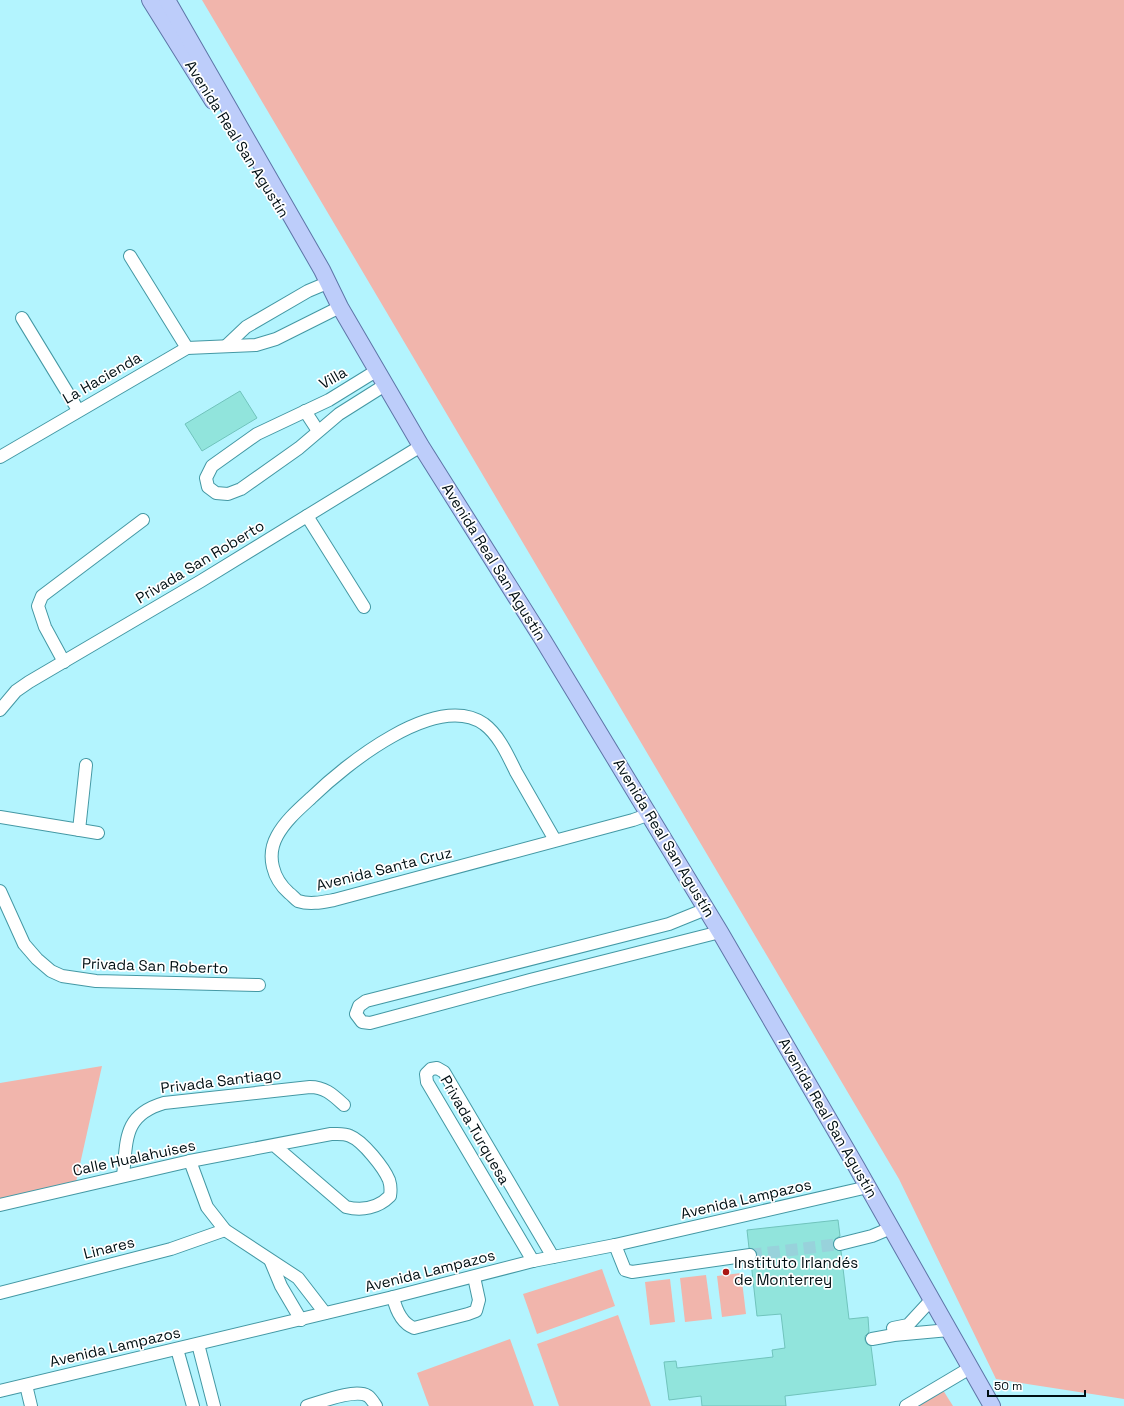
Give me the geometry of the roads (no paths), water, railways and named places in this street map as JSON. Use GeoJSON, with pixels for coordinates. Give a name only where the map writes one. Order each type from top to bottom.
{"type":"FeatureCollection","features":[{"type":"Feature","properties":{"kind":"main road","name":"Avenida Real San Agustín"},"geometry":{"type":"LineString","coordinates":[[150,0],[319,272],[326,280]]}},
{"type":"Feature","properties":{"kind":"main road","name":"Avenida Real San Agustín"},"geometry":{"type":"LineString","coordinates":[[167,0],[318,263],[340,307],[384,385],[650,814],[868,1187],[992,1406]]}},
{"type":"Feature","properties":{"kind":"street"},"geometry":{"type":"LineString","coordinates":[[130,256],[187,348]]}},
{"type":"Feature","properties":{"kind":"street"},"geometry":{"type":"LineString","coordinates":[[227,345],[246,327],[326,280]]}},
{"type":"Feature","properties":{"kind":"street","name":"La Hacienda"},"geometry":{"type":"LineString","coordinates":[[0,457],[78,410],[187,348],[227,345],[256,345],[276,339],[340,307]]}},
{"type":"Feature","properties":{"kind":"street"},"geometry":{"type":"LineString","coordinates":[[22,318],[78,410]]}},
{"type":"Feature","properties":{"kind":"street","name":"Villa"},"geometry":{"type":"LineString","coordinates":[[318,431],[299,448],[241,488],[228,494],[216,493],[208,487],[206,478],[212,466],[257,434],[349,388],[376,371]]}},
{"type":"Feature","properties":{"kind":"street"},"geometry":{"type":"LineString","coordinates":[[305,411],[318,431],[358,401],[384,385]]}},
{"type":"Feature","properties":{"kind":"street"},"geometry":{"type":"LineString","coordinates":[[349,388],[358,401]]}},
{"type":"Feature","properties":{"kind":"street","name":"Privada San Roberto"},"geometry":{"type":"LineString","coordinates":[[0,710],[16,691],[202,581],[421,446]]}},
{"type":"Feature","properties":{"kind":"street"},"geometry":{"type":"LineString","coordinates":[[307,516],[364,607]]}},
{"type":"Feature","properties":{"kind":"street"},"geometry":{"type":"LineString","coordinates":[[64,662],[45,626],[38,606],[42,596],[143,520]]}},
{"type":"Feature","properties":{"kind":"street","name":"Avenida Santa Cruz"},"geometry":{"type":"LineString","coordinates":[[555,840],[499,740],[485,724],[468,716],[452,715],[425,722],[379,742],[334,775],[289,819],[276,836],[272,854],[273,871],[281,886],[298,900],[314,903],[334,900],[555,840],[650,814]]}},
{"type":"Feature","properties":{"kind":"street"},"geometry":{"type":"LineString","coordinates":[[79,830],[86,765]]}},
{"type":"Feature","properties":{"kind":"street"},"geometry":{"type":"LineString","coordinates":[[0,817],[98,833]]}},
{"type":"Feature","properties":{"kind":"street","name":"Privada San Roberto"},"geometry":{"type":"LineString","coordinates":[[0,891],[24,944],[37,959],[51,971],[62,976],[96,981],[259,985]]}},
{"type":"Feature","properties":{"kind":"street"},"geometry":{"type":"LineString","coordinates":[[706,909],[669,924],[525,962],[366,1001],[359,1006],[356,1014],[362,1022],[370,1023],[530,980],[720,932]]}},
{"type":"Feature","properties":{"kind":"street"},"geometry":{"type":"LineString","coordinates":[[525,962],[530,980]]}},
{"type":"Feature","properties":{"kind":"street","name":"Privada Turquesa"},"geometry":{"type":"LineString","coordinates":[[533,1261],[427,1082],[426,1074],[431,1069],[437,1068],[444,1072],[554,1257]]}},
{"type":"Feature","properties":{"kind":"street","name":"Privada Santiago"},"geometry":{"type":"LineString","coordinates":[[123,1176],[128,1132],[138,1116],[153,1106],[164,1103],[310,1087],[319,1087],[326,1090],[344,1105]]}},
{"type":"Feature","properties":{"kind":"street","name":"Calle Hualahuises"},"geometry":{"type":"LineString","coordinates":[[0,1205],[190,1161],[275,1146],[331,1134],[351,1136],[372,1155],[384,1172],[391,1188],[390,1196],[385,1201],[371,1207],[360,1209],[346,1207],[275,1146]]}},
{"type":"Feature","properties":{"kind":"street"},"geometry":{"type":"LineString","coordinates":[[474,1161],[491,1152]]}},
{"type":"Feature","properties":{"kind":"street"},"geometry":{"type":"LineString","coordinates":[[190,1161],[207,1207],[224,1230],[271,1262],[290,1271],[298,1278],[325,1313]]}},
{"type":"Feature","properties":{"kind":"street","name":"Avenida Lampazos"},"geometry":{"type":"LineString","coordinates":[[0,1391],[301,1320],[533,1261],[615,1245],[868,1187]]}},
{"type":"Feature","properties":{"kind":"street"},"geometry":{"type":"LineString","coordinates":[[840,1244],[872,1236],[891,1228]]}},
{"type":"Feature","properties":{"kind":"street","name":"Linares"},"geometry":{"type":"LineString","coordinates":[[0,1293],[171,1249],[224,1230]]}},
{"type":"Feature","properties":{"kind":"street"},"geometry":{"type":"LineString","coordinates":[[615,1245],[625,1270],[632,1272],[750,1255]]}},
{"type":"Feature","properties":{"kind":"street"},"geometry":{"type":"LineString","coordinates":[[271,1262],[281,1286],[301,1320]]}},
{"type":"Feature","properties":{"kind":"street"},"geometry":{"type":"LineString","coordinates":[[393,1297],[396,1310],[406,1325],[414,1328],[476,1311],[479,1300],[474,1276]]}},
{"type":"Feature","properties":{"kind":"street"},"geometry":{"type":"LineString","coordinates":[[932,1299],[908,1325],[871,1336],[949,1330]]}},
{"type":"Feature","properties":{"kind":"street"},"geometry":{"type":"LineString","coordinates":[[198,1344],[214,1406]]}},
{"type":"Feature","properties":{"kind":"street"},"geometry":{"type":"LineString","coordinates":[[177,1349],[193,1406]]}},
{"type":"Feature","properties":{"kind":"street"},"geometry":{"type":"LineString","coordinates":[[906,1406],[970,1368]]}},
{"type":"Feature","properties":{"kind":"street"},"geometry":{"type":"LineString","coordinates":[[26,1385],[31,1406]]}},
{"type":"Feature","properties":{"kind":"street"},"geometry":{"type":"LineString","coordinates":[[307,1406],[344,1395],[361,1394],[368,1396],[376,1406]]}},
{"type":"Feature","properties":{"kind":"tunnel"},"geometry":{"type":"LineString","coordinates":[[750,1255],[840,1244]]}},
{"type":"Feature","properties":{"kind":"place","name":"Instituto Irlandés de Monterrey"},"geometry":{"type":"Point","coordinates":[726,1272]}}]}
